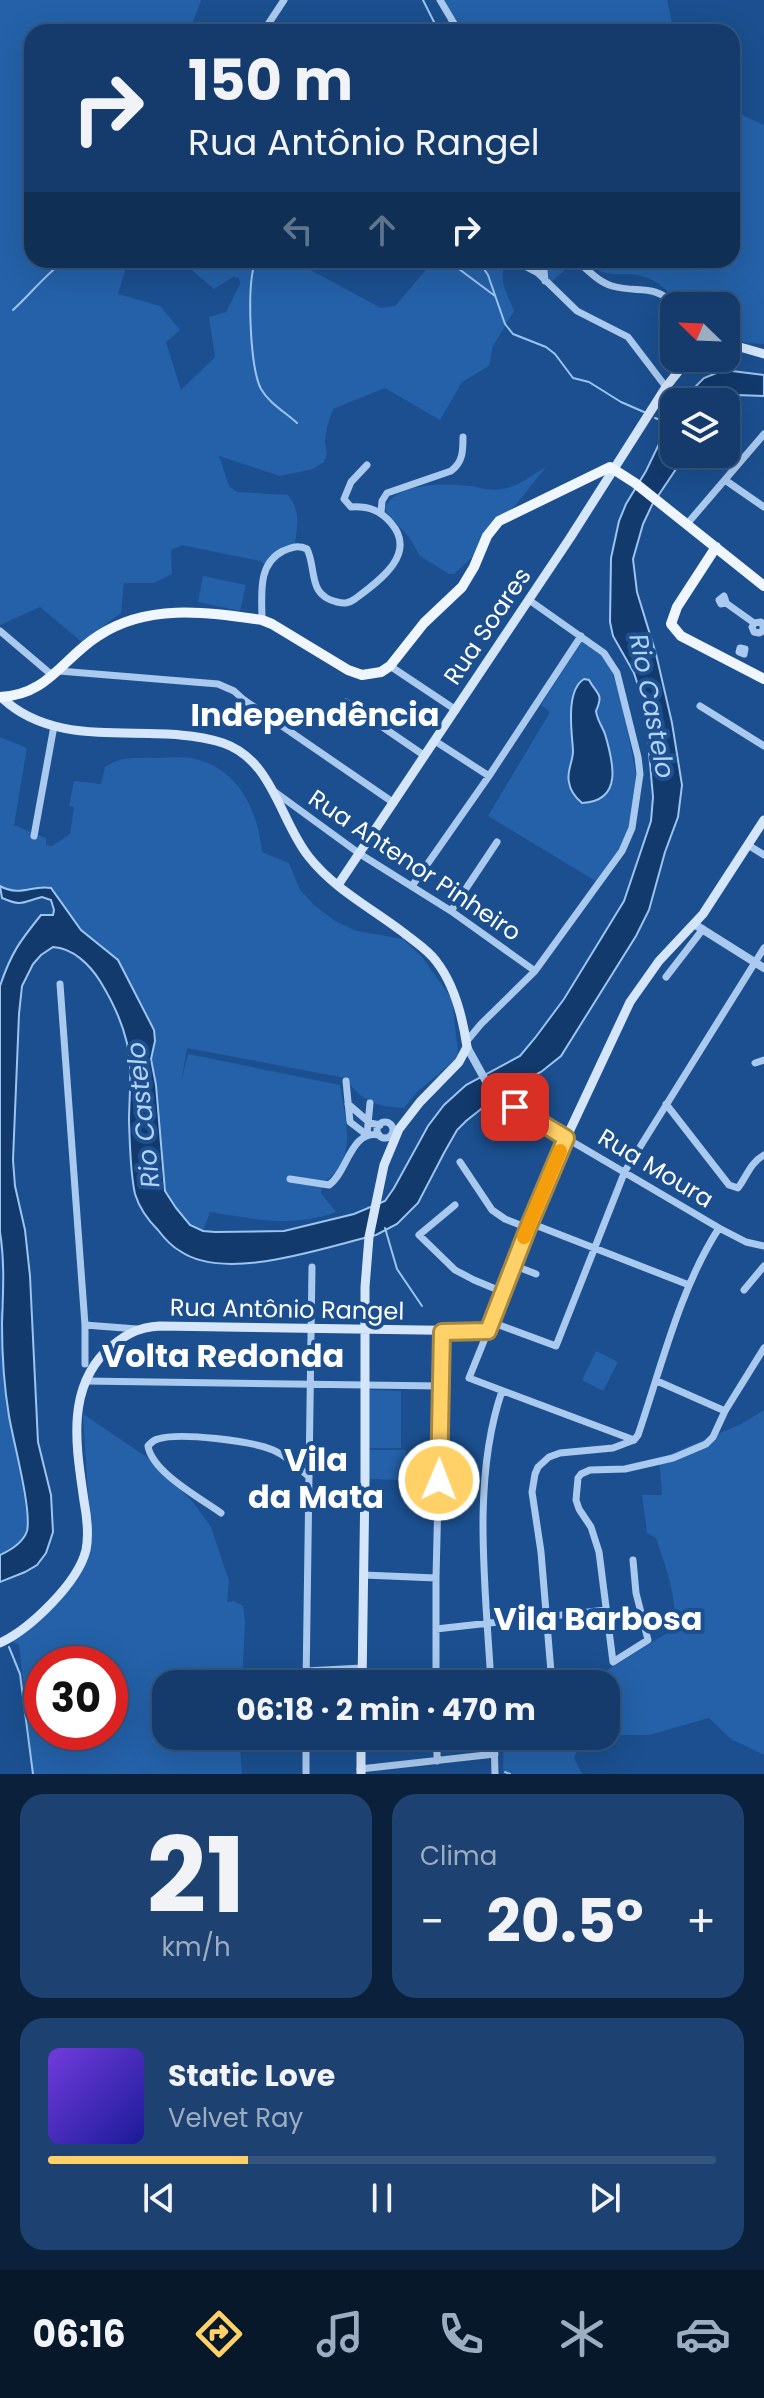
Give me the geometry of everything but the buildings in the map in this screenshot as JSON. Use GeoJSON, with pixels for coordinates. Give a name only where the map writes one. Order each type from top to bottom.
{"type":"FeatureCollection","features":[{"type":"Feature","properties":{"kind":"main road"},"geometry":{"type":"LineString","coordinates":[[740,347],[764,354]]}},
{"type":"Feature","properties":{"kind":"main road","name":"Rua Soares"},"geometry":{"type":"LineString","coordinates":[[338,885],[678,372]]}},
{"type":"Feature","properties":{"kind":"main road"},"geometry":{"type":"LineString","coordinates":[[2,700],[28,692],[56,674],[99,635],[149,614],[184,612],[262,620],[358,674],[375,674],[390,666],[424,623],[462,587],[487,536],[499,521],[610,467],[660,502],[764,586]]}},
{"type":"Feature","properties":{"kind":"main road"},"geometry":{"type":"LineString","coordinates":[[716,547],[677,607],[671,621],[672,627],[681,636],[763,676]]}},
{"type":"Feature","properties":{"kind":"main road"},"geometry":{"type":"LineString","coordinates":[[2,700],[28,716],[54,726],[194,737],[236,749],[255,765],[274,791],[300,844],[319,868],[437,962],[455,998],[467,1044],[459,1062],[397,1126],[384,1165],[369,1237],[365,1266],[362,1668]]}},
{"type":"Feature","properties":{"kind":"main road"},"geometry":{"type":"LineString","coordinates":[[490,1327],[566,1138],[634,995],[659,961],[698,926],[764,820]]}},
{"type":"Feature","properties":{"kind":"main road","name":"Rua Antônio Rangel"},"geometry":{"type":"LineString","coordinates":[[137,1329],[160,1326],[442,1332],[490,1327]]}},
{"type":"Feature","properties":{"kind":"main road"},"geometry":{"type":"LineString","coordinates":[[0,1643],[35,1617],[66,1586],[83,1559],[86,1548],[85,1508],[76,1445],[78,1406],[85,1381],[101,1357],[137,1329]]}},
{"type":"Feature","properties":{"kind":"main road"},"geometry":{"type":"LineString","coordinates":[[360,1772],[361,1750]]}},
{"type":"Feature","properties":{"kind":"street"},"geometry":{"type":"LineString","coordinates":[[268,24],[284,0]]}},
{"type":"Feature","properties":{"kind":"street"},"geometry":{"type":"LineString","coordinates":[[440,0],[454,24]]}},
{"type":"Feature","properties":{"kind":"street"},"geometry":{"type":"LineString","coordinates":[[529,268],[577,311],[628,337],[666,387]]}},
{"type":"Feature","properties":{"kind":"street"},"geometry":{"type":"LineString","coordinates":[[544,268],[545,281]]}},
{"type":"Feature","properties":{"kind":"street"},"geometry":{"type":"LineString","coordinates":[[586,268],[612,286],[660,294]]}},
{"type":"Feature","properties":{"kind":"street"},"geometry":{"type":"LineString","coordinates":[[381,513],[382,501],[387,493],[451,471],[457,466],[463,450],[463,437]]}},
{"type":"Feature","properties":{"kind":"street"},"geometry":{"type":"LineString","coordinates":[[687,524],[763,437]]}},
{"type":"Feature","properties":{"kind":"street"},"geometry":{"type":"LineString","coordinates":[[262,620],[262,580],[267,565],[280,553],[296,546],[307,549],[312,577],[323,595],[332,601],[349,603],[392,567],[401,551],[402,542],[397,530],[381,513],[364,507],[351,507],[344,499],[351,482],[367,465]]}},
{"type":"Feature","properties":{"kind":"street"},"geometry":{"type":"LineString","coordinates":[[725,480],[764,507]]}},
{"type":"Feature","properties":{"kind":"street"},"geometry":{"type":"LineString","coordinates":[[467,1044],[481,1024],[535,971],[622,851],[635,817],[640,774],[617,673],[604,653],[529,600]]}},
{"type":"Feature","properties":{"kind":"street"},"geometry":{"type":"LineString","coordinates":[[726,603],[759,630],[744,648]]}},
{"type":"Feature","properties":{"kind":"street"},"geometry":{"type":"LineString","coordinates":[[0,631],[56,674],[218,684],[234,691],[394,803]]}},
{"type":"Feature","properties":{"kind":"street"},"geometry":{"type":"LineString","coordinates":[[412,886],[581,636]]}},
{"type":"Feature","properties":{"kind":"street"},"geometry":{"type":"LineString","coordinates":[[390,666],[456,710]]}},
{"type":"Feature","properties":{"kind":"street"},"geometry":{"type":"LineString","coordinates":[[346,702],[425,756]]}},
{"type":"Feature","properties":{"kind":"street"},"geometry":{"type":"LineString","coordinates":[[700,706],[764,746]]}},
{"type":"Feature","properties":{"kind":"street"},"geometry":{"type":"LineString","coordinates":[[34,836],[54,726]]}},
{"type":"Feature","properties":{"kind":"street"},"geometry":{"type":"LineString","coordinates":[[435,741],[489,776]]}},
{"type":"Feature","properties":{"kind":"street","name":"Rua Antenor Pinheiro"},"geometry":{"type":"LineString","coordinates":[[274,791],[360,854],[451,911],[535,971]]}},
{"type":"Feature","properties":{"kind":"street"},"geometry":{"type":"LineString","coordinates":[[451,911],[497,842]]}},
{"type":"Feature","properties":{"kind":"street"},"geometry":{"type":"LineString","coordinates":[[748,845],[764,855]]}},
{"type":"Feature","properties":{"kind":"street"},"geometry":{"type":"LineString","coordinates":[[666,977],[698,926],[764,968]]}},
{"type":"Feature","properties":{"kind":"street"},"geometry":{"type":"LineString","coordinates":[[634,1440],[469,1378],[490,1327],[556,1346],[625,1171],[764,948]]}},
{"type":"Feature","properties":{"kind":"street"},"geometry":{"type":"LineString","coordinates":[[60,984],[85,1325],[85,1364]]}},
{"type":"Feature","properties":{"kind":"street"},"geometry":{"type":"LineString","coordinates":[[462,1023],[481,1024]]}},
{"type":"Feature","properties":{"kind":"street","name":"Rua Moura"},"geometry":{"type":"LineString","coordinates":[[467,1044],[488,1085],[502,1098],[719,1228],[746,1242],[764,1246]]}},
{"type":"Feature","properties":{"kind":"street"},"geometry":{"type":"LineString","coordinates":[[755,1063],[764,1060]]}},
{"type":"Feature","properties":{"kind":"street"},"geometry":{"type":"LineString","coordinates":[[346,1081],[350,1122],[356,1144]]}},
{"type":"Feature","properties":{"kind":"street"},"geometry":{"type":"LineString","coordinates":[[290,1179],[329,1185],[337,1179],[356,1144],[367,1135],[370,1103]]}},
{"type":"Feature","properties":{"kind":"street"},"geometry":{"type":"LineString","coordinates":[[348,1104],[368,1121],[397,1126]]}},
{"type":"Feature","properties":{"kind":"street"},"geometry":{"type":"LineString","coordinates":[[666,1104],[734,1188],[738,1188],[751,1165],[764,1155]]}},
{"type":"Feature","properties":{"kind":"street"},"geometry":{"type":"LineString","coordinates":[[350,1122],[367,1135],[392,1139]]}},
{"type":"Feature","properties":{"kind":"street"},"geometry":{"type":"LineString","coordinates":[[379,1135],[380,1125]]}},
{"type":"Feature","properties":{"kind":"street"},"geometry":{"type":"LineString","coordinates":[[460,1162],[492,1210],[505,1219],[595,1247],[689,1285]]}},
{"type":"Feature","properties":{"kind":"street"},"geometry":{"type":"LineString","coordinates":[[455,1205],[419,1235],[455,1270],[503,1292]]}},
{"type":"Feature","properties":{"kind":"street"},"geometry":{"type":"LineString","coordinates":[[551,1670],[532,1482],[538,1467],[549,1457],[560,1453],[613,1448],[634,1440],[638,1435],[689,1285],[719,1228]]}},
{"type":"Feature","properties":{"kind":"street"},"geometry":{"type":"LineString","coordinates":[[513,1265],[536,1274]]}},
{"type":"Feature","properties":{"kind":"street"},"geometry":{"type":"LineString","coordinates":[[744,1290],[764,1266]]}},
{"type":"Feature","properties":{"kind":"street"},"geometry":{"type":"LineString","coordinates":[[306,1670],[312,1267]]}},
{"type":"Feature","properties":{"kind":"street","name":"Rua Antônio Rangel"},"geometry":{"type":"LineString","coordinates":[[85,1325],[137,1329]]}},
{"type":"Feature","properties":{"kind":"street"},"geometry":{"type":"LineString","coordinates":[[436,1670],[442,1332]]}},
{"type":"Feature","properties":{"kind":"street"},"geometry":{"type":"LineString","coordinates":[[633,1560],[636,1593],[648,1640],[613,1662],[597,1542],[576,1500],[578,1478],[590,1470],[640,1466],[694,1451],[713,1437],[725,1411],[764,1348]]}},
{"type":"Feature","properties":{"kind":"street"},"geometry":{"type":"LineString","coordinates":[[85,1381],[440,1386]]}},
{"type":"Feature","properties":{"kind":"street"},"geometry":{"type":"LineString","coordinates":[[657,1381],[725,1411]]}},
{"type":"Feature","properties":{"kind":"street"},"geometry":{"type":"LineString","coordinates":[[490,1670],[484,1553],[486,1475],[502,1391]]}},
{"type":"Feature","properties":{"kind":"street"},"geometry":{"type":"LineString","coordinates":[[221,1513],[159,1467],[148,1446],[158,1439],[180,1436],[260,1446],[286,1457],[309,1477]]}},
{"type":"Feature","properties":{"kind":"street"},"geometry":{"type":"LineString","coordinates":[[364,1575],[436,1578]]}},
{"type":"Feature","properties":{"kind":"street"},"geometry":{"type":"LineString","coordinates":[[436,1629],[606,1610]]}},
{"type":"Feature","properties":{"kind":"street"},"geometry":{"type":"LineString","coordinates":[[325,1670],[362,1668]]}},
{"type":"Feature","properties":{"kind":"street"},"geometry":{"type":"LineString","coordinates":[[306,1750],[306,1774]]}},
{"type":"Feature","properties":{"kind":"street"},"geometry":{"type":"LineString","coordinates":[[437,1750],[437,1761]]}},
{"type":"Feature","properties":{"kind":"street"},"geometry":{"type":"LineString","coordinates":[[495,1750],[495,1774]]}},
{"type":"Feature","properties":{"kind":"street"},"geometry":{"type":"LineString","coordinates":[[360,1772],[495,1754]]}},
{"type":"Feature","properties":{"kind":"shaded area"},"geometry":{"type":"Polygon","coordinates":[[[0,0],[201,0],[192,24],[24,24],[24,268],[126,268],[118,294],[160,306],[180,330],[166,342],[181,390],[215,357],[209,317],[226,312],[240,284],[239,278],[233,277],[214,289],[192,268],[307,268],[381,308],[395,306],[428,268],[504,268],[503,280],[514,311],[493,346],[489,366],[462,382],[440,420],[385,388],[333,409],[325,442],[327,454],[324,462],[313,469],[280,476],[219,456],[229,486],[237,492],[288,495],[292,502],[297,514],[294,549],[275,559],[269,567],[260,561],[182,545],[171,550],[172,574],[154,583],[124,583],[121,613],[82,642],[40,607],[0,625],[0,0]]]}},
{"type":"Feature","properties":{"kind":"shaded area"},"geometry":{"type":"Polygon","coordinates":[[[439,0],[667,0],[672,24],[450,24],[439,0]]]}},
{"type":"Feature","properties":{"kind":"shaded area"},"geometry":{"type":"Polygon","coordinates":[[[740,113],[764,125],[764,344],[740,341],[740,292],[668,292],[639,275],[609,274],[595,268],[740,268],[740,113]]]}},
{"type":"Feature","properties":{"kind":"shaded area"},"geometry":{"type":"Polygon","coordinates":[[[525,268],[567,268],[547,286],[525,268]]]}},
{"type":"Feature","properties":{"kind":"shaded area"},"geometry":{"type":"Polygon","coordinates":[[[546,467],[478,552],[454,574],[420,556],[385,508],[391,499],[411,489],[449,485],[501,489],[519,483],[546,467]]]}},
{"type":"Feature","properties":{"kind":"shaded area"},"geometry":{"type":"Polygon","coordinates":[[[203,576],[246,585],[240,611],[198,602],[203,576]]]}},
{"type":"Feature","properties":{"kind":"shaded area"},"geometry":{"type":"Polygon","coordinates":[[[583,640],[608,658],[622,703],[636,774],[632,816],[626,835],[597,882],[488,816],[550,712],[541,705],[583,640]]]}},
{"type":"Feature","properties":{"kind":"shaded area"},"geometry":{"type":"Polygon","coordinates":[[[0,737],[27,748],[14,825],[46,838],[46,845],[52,846],[70,834],[74,807],[69,806],[74,781],[101,784],[105,767],[130,758],[186,758],[210,764],[223,772],[244,794],[256,822],[262,852],[289,863],[300,890],[314,905],[335,921],[357,931],[403,939],[422,957],[452,999],[458,1052],[455,1060],[417,1092],[404,1108],[370,1101],[345,1078],[187,1048],[181,1082],[188,1054],[340,1085],[346,1151],[335,1173],[324,1182],[321,1193],[336,1212],[289,1221],[210,1212],[203,1231],[186,1222],[175,1209],[167,1192],[159,1154],[157,1098],[151,1061],[154,1030],[118,960],[81,930],[51,888],[14,891],[0,886],[0,737]]]}},
{"type":"Feature","properties":{"kind":"shaded area"},"geometry":{"type":"Polygon","coordinates":[[[0,1311],[3,1312],[8,1412],[28,1526],[21,1541],[0,1555],[0,1311]]]}},
{"type":"Feature","properties":{"kind":"shaded area"},"geometry":{"type":"Polygon","coordinates":[[[596,1351],[618,1362],[603,1391],[582,1380],[596,1351]]]}},
{"type":"Feature","properties":{"kind":"shaded area"},"geometry":{"type":"Polygon","coordinates":[[[369,1390],[401,1391],[401,1448],[369,1448],[369,1390]]]}},
{"type":"Feature","properties":{"kind":"shaded area"},"geometry":{"type":"Polygon","coordinates":[[[764,1410],[764,1755],[731,1739],[709,1718],[649,1735],[620,1735],[620,1670],[608,1670],[672,1630],[674,1619],[670,1584],[656,1538],[647,1533],[642,1495],[662,1495],[659,1459],[741,1424],[764,1410]]]}},
{"type":"Feature","properties":{"kind":"shaded area"},"geometry":{"type":"Polygon","coordinates":[[[83,1414],[148,1458],[193,1502],[211,1527],[229,1581],[227,1602],[234,1601],[243,1606],[243,1670],[152,1670],[152,1750],[240,1750],[242,1774],[33,1774],[30,1750],[128,1750],[128,1646],[24,1646],[24,1691],[19,1645],[11,1641],[76,1579],[90,1524],[83,1414]]]}},
{"type":"Feature","properties":{"kind":"shaded area"},"geometry":{"type":"Polygon","coordinates":[[[369,1450],[406,1450],[406,1480],[369,1479],[369,1450]]]}},
{"type":"Feature","properties":{"kind":"shaded area"},"geometry":{"type":"Polygon","coordinates":[[[504,1750],[577,1750],[574,1758],[582,1774],[503,1774],[504,1750]]]}},
{"type":"Feature","properties":{"kind":"water"},"geometry":{"type":"Polygon","coordinates":[[[719,372],[764,375],[764,396],[740,395],[740,388],[694,388],[704,378],[719,372]]]}},
{"type":"Feature","properties":{"kind":"water","name":"Rio Castelo"},"geometry":{"type":"Polygon","coordinates":[[[660,442],[660,468],[677,468],[652,505],[633,559],[637,592],[672,723],[682,785],[678,817],[649,910],[561,1056],[541,1072],[505,1090],[457,1130],[418,1203],[397,1224],[376,1235],[276,1260],[223,1264],[200,1260],[177,1249],[148,1218],[135,1194],[130,1149],[129,1055],[121,1022],[111,1001],[91,969],[67,950],[53,947],[33,964],[22,986],[19,1014],[13,1160],[30,1276],[38,1442],[51,1495],[53,1532],[46,1553],[37,1565],[0,1582],[0,1555],[23,1539],[28,1521],[9,1416],[3,1358],[0,986],[22,940],[41,915],[53,915],[54,910],[51,900],[42,897],[19,903],[2,898],[0,886],[14,891],[51,888],[81,930],[118,960],[154,1030],[151,1059],[165,1191],[190,1225],[215,1232],[284,1231],[354,1214],[385,1201],[428,1126],[444,1105],[466,1085],[520,1056],[535,1038],[564,999],[624,901],[651,821],[653,797],[645,707],[634,673],[613,636],[610,622],[611,558],[619,521],[660,442]]]}},
{"type":"Feature","properties":{"kind":"water"},"geometry":{"type":"Polygon","coordinates":[[[584,679],[589,680],[599,697],[596,711],[608,745],[612,778],[604,795],[595,801],[582,803],[572,791],[568,774],[573,751],[572,702],[578,685],[584,679]]]}},
{"type":"Feature","properties":{"kind":"waterway"},"geometry":{"type":"LineString","coordinates":[[423,0],[435,24]]}},
{"type":"Feature","properties":{"kind":"waterway"},"geometry":{"type":"LineString","coordinates":[[13,310],[55,268]]}},
{"type":"Feature","properties":{"kind":"waterway"},"geometry":{"type":"LineString","coordinates":[[254,268],[250,305],[257,378],[268,399],[297,423]]}},
{"type":"Feature","properties":{"kind":"waterway"},"geometry":{"type":"LineString","coordinates":[[458,268],[495,296]]}},
{"type":"Feature","properties":{"kind":"waterway"},"geometry":{"type":"LineString","coordinates":[[483,268],[505,324],[513,334],[546,347],[573,378],[589,382],[644,412]]}},
{"type":"Feature","properties":{"kind":"waterway"},"geometry":{"type":"LineString","coordinates":[[655,418],[660,420]]}},
{"type":"Feature","properties":{"kind":"waterway"},"geometry":{"type":"LineString","coordinates":[[385,1228],[397,1269],[422,1306]]}},
{"type":"Feature","properties":{"kind":"waterway"},"geometry":{"type":"LineString","coordinates":[[9,1647],[20,1674],[33,1774]]}},
{"type":"Feature","properties":{"kind":"waterway"},"geometry":{"type":"LineString","coordinates":[[505,1772],[510,1774]]}},
{"type":"Feature","properties":{"kind":"slow traffic"},"geometry":{"type":"LineString","coordinates":[[524,1237],[560,1151]]}},
{"type":"Feature","properties":{"kind":"district","name":"Independência"},"geometry":{"type":"Point","coordinates":[315,714]}},
{"type":"Feature","properties":{"kind":"district","name":"Volta Redonda"},"geometry":{"type":"Point","coordinates":[223,1355]}},
{"type":"Feature","properties":{"kind":"district","name":"Vila da Mata"},"geometry":{"type":"Point","coordinates":[316,1478]}},
{"type":"Feature","properties":{"kind":"district","name":"Vila Barbosa"},"geometry":{"type":"Point","coordinates":[598,1618]}},
{"type":"Feature","properties":{"kind":"route"},"geometry":{"type":"LineString","coordinates":[[439,1480],[442,1332],[488,1331],[566,1138],[515,1107]]}}]}
